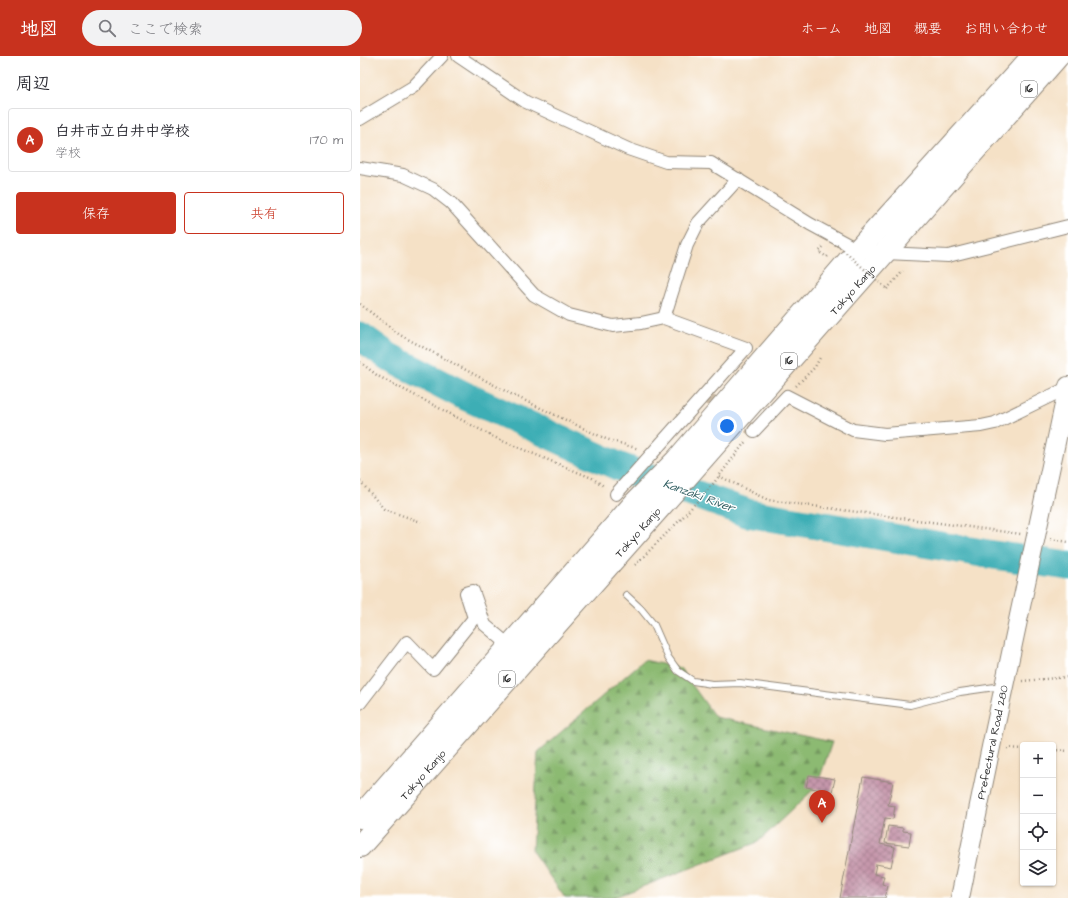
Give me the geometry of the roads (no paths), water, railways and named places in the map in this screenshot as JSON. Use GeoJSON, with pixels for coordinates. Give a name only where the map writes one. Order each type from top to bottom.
{"type":"FeatureCollection","features":[{"type":"Feature","properties":{"kind":"highway","name":"Tokyo Kanjo"},"geometry":{"type":"LineString","coordinates":[[360,846],[654,512],[684,465],[858,250],[1033,56]]}},
{"type":"Feature","properties":{"kind":"highway","name":"Tokyo Kanjo"},"geometry":{"type":"LineString","coordinates":[[360,817],[510,646],[625,499],[684,465],[886,253],[1058,56]]}},
{"type":"Feature","properties":{"kind":"main road","name":"Prefectural Road 280"},"geometry":{"type":"LineString","coordinates":[[960,898],[1035,536],[1068,387]]}},
{"type":"Feature","properties":{"kind":"street"},"geometry":{"type":"LineString","coordinates":[[360,119],[412,87],[442,56]]}},
{"type":"Feature","properties":{"kind":"street"},"geometry":{"type":"LineString","coordinates":[[458,56],[526,102],[628,148],[666,162],[711,163],[810,224],[858,250],[948,256],[1068,226]]}},
{"type":"Feature","properties":{"kind":"street"},"geometry":{"type":"LineString","coordinates":[[360,168],[403,175],[433,189],[451,202],[534,295],[569,315],[613,326],[640,323],[664,318],[746,348],[652,453],[625,499]]}},
{"type":"Feature","properties":{"kind":"street"},"geometry":{"type":"LineString","coordinates":[[664,318],[687,245],[698,223],[738,179]]}},
{"type":"Feature","properties":{"kind":"street"},"geometry":{"type":"LineString","coordinates":[[754,431],[787,396],[853,430],[885,434],[995,423],[1068,387]]}},
{"type":"Feature","properties":{"kind":"street"},"geometry":{"type":"LineString","coordinates":[[360,703],[407,642],[433,669],[474,618],[466,593],[473,591],[485,625],[510,646]]}},
{"type":"Feature","properties":{"kind":"lane"},"geometry":{"type":"LineString","coordinates":[[626,595],[641,609],[654,625],[668,657],[678,671],[693,681],[712,684],[740,683],[910,706],[960,692],[1005,684]]}},
{"type":"Feature","properties":{"kind":"waterway","name":"Kanzaki River"},"geometry":{"type":"LineString","coordinates":[[360,336],[389,357],[463,395],[620,467],[747,513],[994,555],[1068,566]]}},
{"type":"Feature","properties":{"kind":"tunnel"},"geometry":{"type":"LineString","coordinates":[[704,396],[754,431]]}},
{"type":"Feature","properties":{"kind":"place","name":"白井市立白井中学校"},"geometry":{"type":"Point","coordinates":[822,823]}}]}
